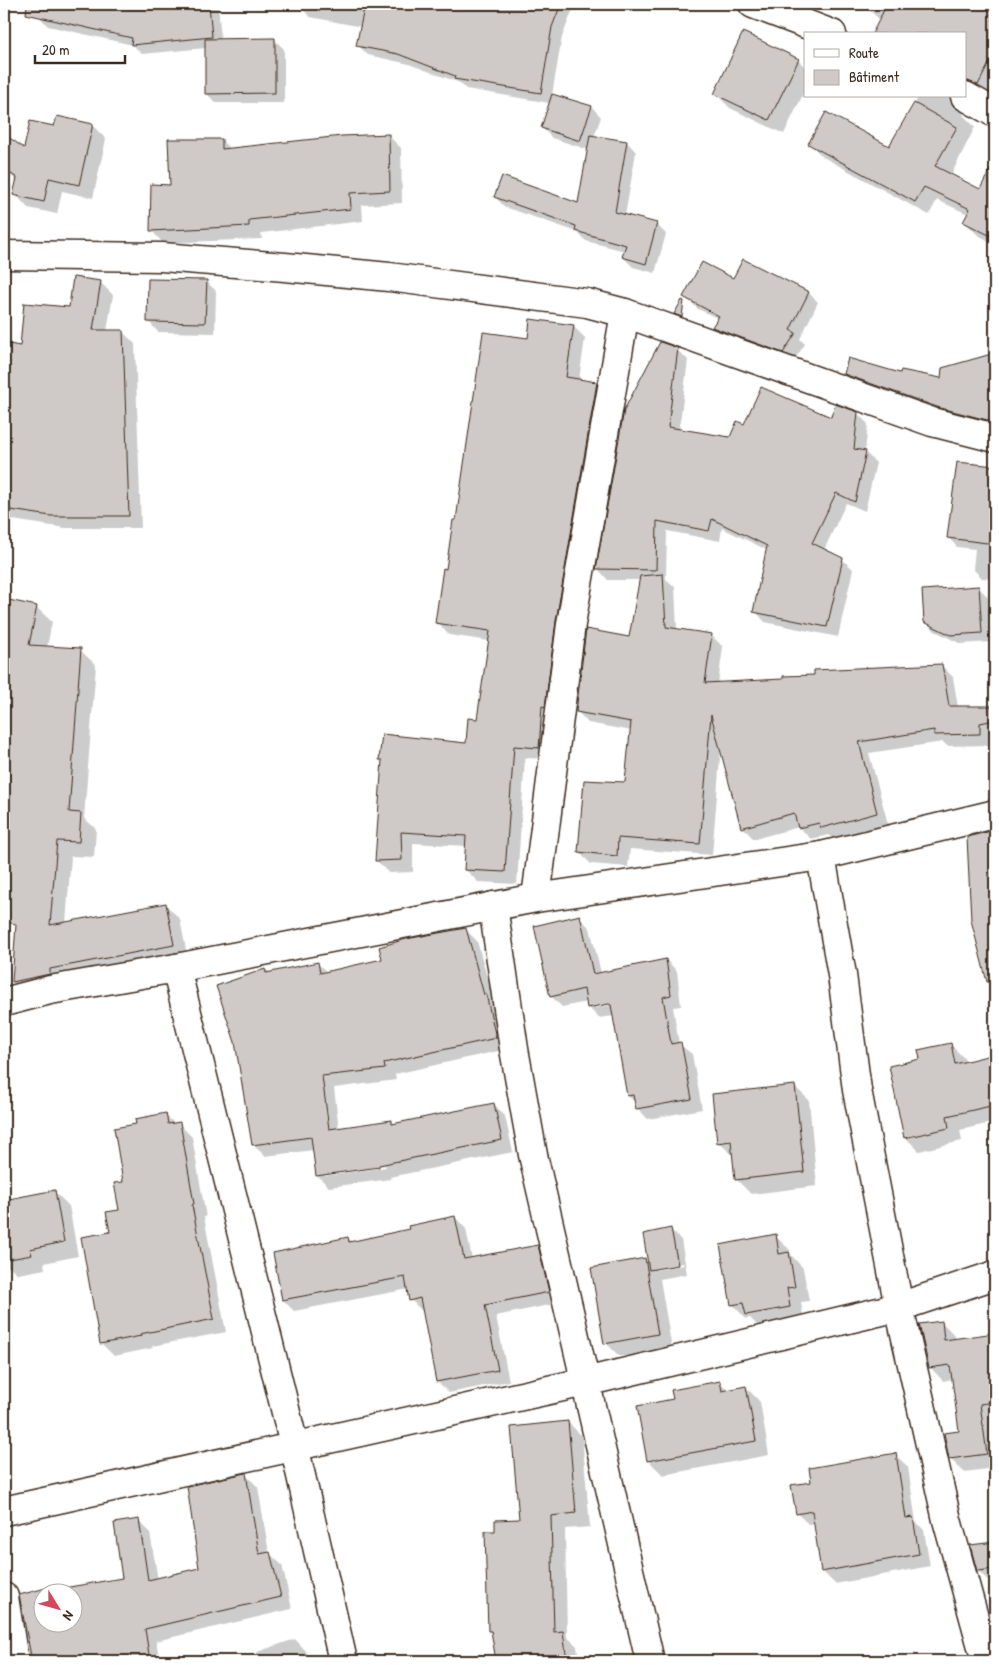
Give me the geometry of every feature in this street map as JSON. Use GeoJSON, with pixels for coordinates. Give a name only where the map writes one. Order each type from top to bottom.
{"type":"FeatureCollection","features":[{"type":"Feature","properties":{"kind":"street"},"geometry":{"type":"LineString","coordinates":[[753,4],[827,32]]}},
{"type":"Feature","properties":{"kind":"street"},"geometry":{"type":"LineString","coordinates":[[966,97],[995,113]]}},
{"type":"Feature","properties":{"kind":"street"},"geometry":{"type":"LineString","coordinates":[[4,255],[162,257],[313,269],[586,303],[625,313],[932,422],[995,438]]}},
{"type":"Feature","properties":{"kind":"street"},"geometry":{"type":"LineString","coordinates":[[536,898],[572,624],[625,313]]}},
{"type":"Feature","properties":{"kind":"street"},"geometry":{"type":"LineString","coordinates":[[4,1002],[50,990],[176,968],[536,898],[821,856],[995,814]]}},
{"type":"Feature","properties":{"kind":"street"},"geometry":{"type":"LineString","coordinates":[[821,856],[842,975],[857,1090],[899,1307],[947,1520],[986,1661]]}},
{"type":"Feature","properties":{"kind":"street"},"geometry":{"type":"LineString","coordinates":[[492,906],[514,1049],[533,1155],[650,1661]]}},
{"type":"Feature","properties":{"kind":"street"},"geometry":{"type":"LineString","coordinates":[[176,968],[294,1445],[343,1661]]}},
{"type":"Feature","properties":{"kind":"street"},"geometry":{"type":"LineString","coordinates":[[4,1511],[294,1445],[585,1382],[899,1307],[995,1275]]}},
{"type":"Feature","properties":{"kind":"street"},"geometry":{"type":"LineString","coordinates":[[4,1597],[14,1661]]}},
{"type":"Feature","properties":{"kind":"building"},"geometry":{"type":"Polygon","coordinates":[[[27,4],[209,4],[212,37],[131,45],[132,38],[26,14],[27,4]]]}},
{"type":"Feature","properties":{"kind":"building"},"geometry":{"type":"Polygon","coordinates":[[[365,4],[561,4],[552,27],[541,93],[454,79],[455,76],[398,54],[356,46],[365,4]]]}},
{"type":"Feature","properties":{"kind":"building"},"geometry":{"type":"Polygon","coordinates":[[[887,4],[995,4],[995,52],[978,85],[966,80],[966,32],[873,32],[887,4]]]}},
{"type":"Feature","properties":{"kind":"building"},"geometry":{"type":"Polygon","coordinates":[[[743,32],[799,59],[769,120],[714,94],[743,32]]]}},
{"type":"Feature","properties":{"kind":"building"},"geometry":{"type":"Polygon","coordinates":[[[275,38],[275,93],[205,94],[205,39],[275,38]]]}},
{"type":"Feature","properties":{"kind":"building"},"geometry":{"type":"Polygon","coordinates":[[[552,94],[592,106],[580,141],[541,128],[552,94]]]}},
{"type":"Feature","properties":{"kind":"building"},"geometry":{"type":"Polygon","coordinates":[[[914,103],[957,127],[935,166],[980,189],[995,160],[995,238],[963,222],[970,209],[924,187],[915,202],[808,144],[826,112],[889,146],[914,103]]]}},
{"type":"Feature","properties":{"kind":"building"},"geometry":{"type":"Polygon","coordinates":[[[57,116],[93,124],[79,185],[49,178],[44,202],[13,195],[17,178],[4,169],[4,134],[24,148],[30,121],[54,126],[57,116]]]}},
{"type":"Feature","properties":{"kind":"building"},"geometry":{"type":"Polygon","coordinates":[[[389,134],[390,191],[350,193],[351,209],[249,220],[249,226],[150,231],[151,184],[170,185],[168,139],[222,139],[222,149],[342,136],[389,134]]]}},
{"type":"Feature","properties":{"kind":"building"},"geometry":{"type":"Polygon","coordinates":[[[590,135],[627,141],[615,212],[657,223],[646,264],[622,257],[626,245],[575,231],[576,226],[494,197],[502,176],[578,203],[590,135]]]}},
{"type":"Feature","properties":{"kind":"building"},"geometry":{"type":"Polygon","coordinates":[[[743,259],[809,292],[790,330],[796,333],[783,353],[712,327],[719,316],[683,297],[702,262],[733,278],[743,259]]]}},
{"type":"Feature","properties":{"kind":"building"},"geometry":{"type":"Polygon","coordinates":[[[73,277],[101,281],[93,330],[123,330],[129,516],[51,516],[4,509],[4,343],[20,346],[24,303],[69,307],[73,277]]]}},
{"type":"Feature","properties":{"kind":"building"},"geometry":{"type":"Polygon","coordinates":[[[148,279],[207,280],[205,323],[147,322],[148,279]]]}},
{"type":"Feature","properties":{"kind":"building"},"geometry":{"type":"Polygon","coordinates":[[[682,300],[684,301],[682,317],[674,314],[682,300]]]}},
{"type":"Feature","properties":{"kind":"building"},"geometry":{"type":"Polygon","coordinates":[[[530,319],[574,325],[566,377],[597,382],[556,621],[545,707],[542,706],[539,748],[514,746],[505,872],[464,870],[466,836],[401,832],[402,860],[375,861],[382,760],[379,760],[382,734],[466,743],[468,718],[477,719],[490,631],[435,623],[443,568],[446,569],[453,520],[456,520],[483,332],[528,338],[530,319]]]}},
{"type":"Feature","properties":{"kind":"building"},"geometry":{"type":"Polygon","coordinates":[[[660,342],[678,348],[668,427],[730,437],[737,421],[744,424],[761,387],[831,417],[835,404],[858,412],[854,449],[866,451],[855,502],[836,493],[812,543],[843,558],[827,627],[753,612],[767,546],[712,519],[709,531],[657,521],[656,570],[596,569],[624,410],[660,342]]]}},
{"type":"Feature","properties":{"kind":"building"},"geometry":{"type":"Polygon","coordinates":[[[995,353],[995,422],[937,407],[844,374],[848,358],[900,373],[901,370],[941,378],[942,368],[995,353]]]}},
{"type":"Feature","properties":{"kind":"building"},"geometry":{"type":"Polygon","coordinates":[[[957,462],[995,466],[995,544],[947,538],[957,462]]]}},
{"type":"Feature","properties":{"kind":"building"},"geometry":{"type":"Polygon","coordinates":[[[663,574],[666,627],[712,634],[705,683],[783,679],[783,676],[814,675],[814,670],[942,664],[949,706],[995,706],[995,720],[980,723],[980,734],[934,735],[934,730],[859,742],[877,813],[821,828],[819,823],[798,828],[794,813],[741,828],[711,715],[700,844],[618,838],[617,856],[578,852],[584,780],[625,782],[631,722],[576,712],[586,629],[629,637],[640,576],[663,574]]]}},
{"type":"Feature","properties":{"kind":"building"},"geometry":{"type":"Polygon","coordinates":[[[979,586],[982,633],[951,635],[924,622],[922,590],[979,586]]]}},
{"type":"Feature","properties":{"kind":"building"},"geometry":{"type":"Polygon","coordinates":[[[4,599],[37,606],[29,645],[81,648],[69,812],[81,813],[79,842],[57,841],[50,925],[166,903],[174,945],[50,969],[50,974],[12,982],[16,924],[4,922],[4,599]]]}},
{"type":"Feature","properties":{"kind":"building"},"geometry":{"type":"Polygon","coordinates":[[[995,830],[995,981],[987,982],[971,920],[967,837],[995,830]]]}},
{"type":"Feature","properties":{"kind":"building"},"geometry":{"type":"Polygon","coordinates":[[[580,915],[593,974],[666,959],[671,995],[663,997],[671,1044],[681,1042],[692,1099],[636,1109],[633,1095],[627,1096],[611,1005],[587,1008],[584,989],[550,997],[534,926],[580,915]]]}},
{"type":"Feature","properties":{"kind":"building"},"geometry":{"type":"Polygon","coordinates":[[[466,928],[484,995],[486,994],[496,1038],[384,1063],[385,1069],[322,1076],[329,1129],[392,1120],[392,1124],[494,1103],[502,1140],[379,1165],[379,1167],[316,1176],[311,1137],[252,1145],[235,1042],[216,986],[265,969],[266,973],[318,962],[320,973],[382,959],[379,947],[406,939],[466,928]]]}},
{"type":"Feature","properties":{"kind":"building"},"geometry":{"type":"Polygon","coordinates":[[[951,1043],[955,1064],[995,1054],[995,1105],[947,1116],[949,1128],[904,1138],[889,1066],[920,1059],[918,1050],[951,1043]]]}},
{"type":"Feature","properties":{"kind":"building"},"geometry":{"type":"Polygon","coordinates":[[[795,1085],[804,1172],[735,1180],[731,1141],[717,1143],[712,1094],[795,1085]]]}},
{"type":"Feature","properties":{"kind":"building"},"geometry":{"type":"Polygon","coordinates":[[[166,1113],[168,1124],[180,1122],[194,1204],[192,1205],[214,1319],[100,1344],[81,1237],[110,1232],[106,1212],[119,1210],[114,1183],[123,1182],[114,1128],[136,1124],[135,1119],[166,1113]]]}},
{"type":"Feature","properties":{"kind":"building"},"geometry":{"type":"Polygon","coordinates":[[[55,1190],[64,1242],[30,1249],[32,1255],[4,1260],[4,1200],[55,1190]]]}},
{"type":"Feature","properties":{"kind":"building"},"geometry":{"type":"Polygon","coordinates":[[[455,1216],[464,1259],[538,1245],[549,1292],[485,1305],[498,1370],[436,1382],[420,1298],[409,1301],[405,1277],[282,1300],[273,1253],[348,1237],[349,1242],[409,1229],[408,1226],[455,1216]]]}},
{"type":"Feature","properties":{"kind":"building"},"geometry":{"type":"Polygon","coordinates":[[[671,1228],[678,1265],[649,1270],[643,1234],[671,1228]]]}},
{"type":"Feature","properties":{"kind":"building"},"geometry":{"type":"Polygon","coordinates":[[[776,1234],[779,1254],[789,1252],[795,1287],[787,1288],[790,1307],[746,1315],[743,1303],[731,1305],[720,1245],[776,1234]]]}},
{"type":"Feature","properties":{"kind":"building"},"geometry":{"type":"Polygon","coordinates":[[[645,1258],[658,1334],[604,1344],[591,1268],[645,1258]]]}},
{"type":"Feature","properties":{"kind":"building"},"geometry":{"type":"Polygon","coordinates":[[[942,1321],[944,1340],[995,1333],[995,1402],[980,1404],[987,1454],[949,1459],[944,1433],[959,1431],[950,1365],[929,1368],[919,1324],[942,1321]]]}},
{"type":"Feature","properties":{"kind":"building"},"geometry":{"type":"Polygon","coordinates":[[[720,1381],[722,1391],[746,1386],[756,1441],[647,1461],[637,1406],[673,1399],[671,1390],[720,1381]]]}},
{"type":"Feature","properties":{"kind":"building"},"geometry":{"type":"Polygon","coordinates":[[[568,1421],[576,1513],[551,1516],[554,1632],[563,1631],[567,1661],[496,1661],[491,1631],[488,1631],[485,1531],[495,1531],[495,1520],[519,1519],[511,1427],[568,1421]]]}},
{"type":"Feature","properties":{"kind":"building"},"geometry":{"type":"Polygon","coordinates":[[[896,1453],[906,1518],[913,1517],[919,1554],[821,1572],[812,1511],[796,1514],[791,1485],[811,1482],[809,1468],[896,1453]]]}},
{"type":"Feature","properties":{"kind":"building"},"geometry":{"type":"Polygon","coordinates":[[[246,1473],[259,1554],[270,1552],[281,1597],[145,1629],[150,1661],[32,1661],[19,1595],[32,1592],[32,1632],[82,1632],[82,1585],[122,1578],[114,1523],[139,1519],[148,1580],[199,1568],[187,1486],[246,1473]]]}},
{"type":"Feature","properties":{"kind":"building"},"geometry":{"type":"Polygon","coordinates":[[[995,1542],[995,1569],[977,1571],[970,1545],[995,1542]]]}}]}
